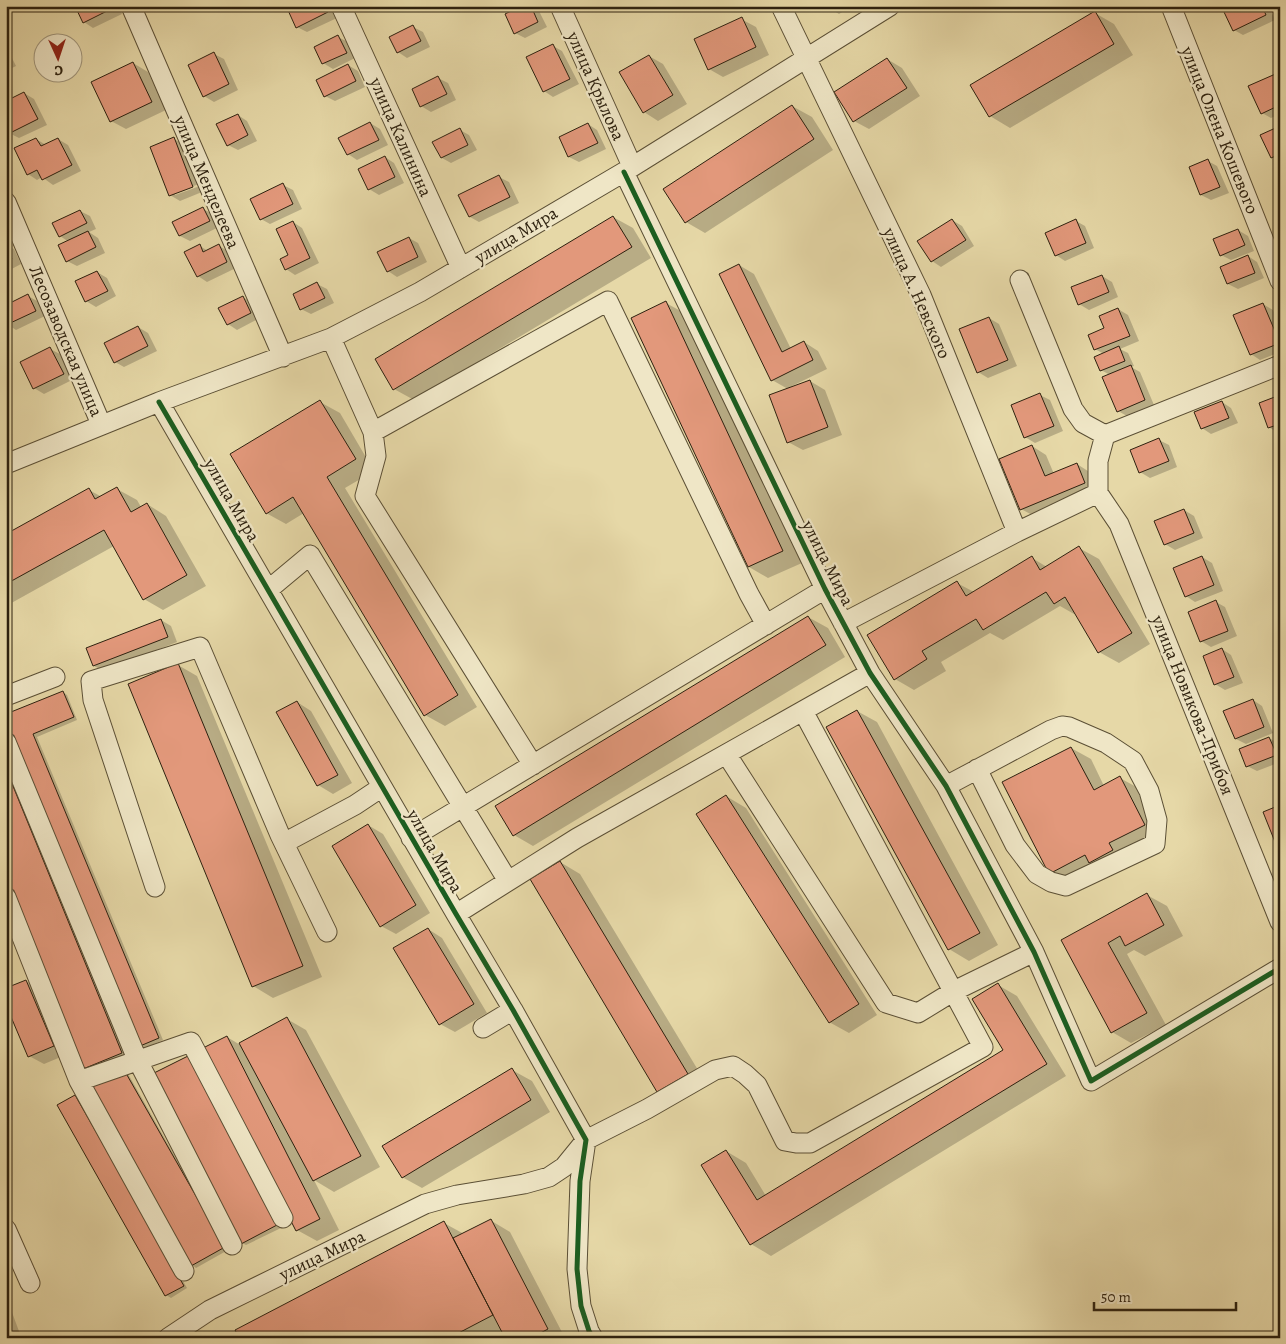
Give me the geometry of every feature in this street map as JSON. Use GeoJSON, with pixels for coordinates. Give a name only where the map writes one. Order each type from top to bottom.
{"type":"FeatureCollection","features":[{"type":"Feature","properties":{"kind":"street","name":"улица Менделеева"},"geometry":{"type":"LineString","coordinates":[[131,6],[283,357]]}},
{"type":"Feature","properties":{"kind":"street","name":"улица Калинина"},"geometry":{"type":"LineString","coordinates":[[341,6],[461,268]]}},
{"type":"Feature","properties":{"kind":"street","name":"улица Крылова"},"geometry":{"type":"LineString","coordinates":[[560,6],[628,169]]}},
{"type":"Feature","properties":{"kind":"street"},"geometry":{"type":"LineString","coordinates":[[782,6],[806,58]]}},
{"type":"Feature","properties":{"kind":"street","name":"улица Мира"},"geometry":{"type":"LineString","coordinates":[[6,464],[102,424],[331,338],[420,292],[628,169],[890,6]]}},
{"type":"Feature","properties":{"kind":"street","name":"улица Олена Кошевого"},"geometry":{"type":"LineString","coordinates":[[1171,6],[1280,281]]}},
{"type":"Feature","properties":{"kind":"street","name":"улица А. Невского"},"geometry":{"type":"LineString","coordinates":[[806,58],[921,295],[1017,532]]}},
{"type":"Feature","properties":{"kind":"street","name":"улица Мира"},"geometry":{"type":"LineString","coordinates":[[628,169],[825,589],[870,673],[946,786],[1034,952],[1091,1081],[1280,968]]}},
{"type":"Feature","properties":{"kind":"street","name":"Лесозаводская улица"},"geometry":{"type":"LineString","coordinates":[[6,202],[102,424]]}},
{"type":"Feature","properties":{"kind":"street"},"geometry":{"type":"LineString","coordinates":[[1020,280],[1073,409],[1083,423],[1105,435]]}},
{"type":"Feature","properties":{"kind":"street"},"geometry":{"type":"LineString","coordinates":[[373,432],[608,301],[749,594],[766,625]]}},
{"type":"Feature","properties":{"kind":"street"},"geometry":{"type":"LineString","coordinates":[[331,338],[373,432],[376,456],[365,496],[533,765]]}},
{"type":"Feature","properties":{"kind":"street"},"geometry":{"type":"LineString","coordinates":[[1105,435],[1280,365]]}},
{"type":"Feature","properties":{"kind":"street","name":"улица Мира"},"geometry":{"type":"LineString","coordinates":[[159,402],[411,838],[513,1010],[586,1140],[564,1167],[549,1177],[524,1184],[457,1195],[425,1204],[210,1310],[168,1338]]}},
{"type":"Feature","properties":{"kind":"street"},"geometry":{"type":"LineString","coordinates":[[843,623],[1017,532],[1098,493],[1098,461],[1105,435]]}},
{"type":"Feature","properties":{"kind":"street","name":"улица Новикова-Прибоя"},"geometry":{"type":"LineString","coordinates":[[1098,493],[1120,524],[1280,922]]}},
{"type":"Feature","properties":{"kind":"street"},"geometry":{"type":"LineString","coordinates":[[268,590],[310,555],[508,881]]}},
{"type":"Feature","properties":{"kind":"street"},"geometry":{"type":"LineString","coordinates":[[411,838],[825,589]]}},
{"type":"Feature","properties":{"kind":"street"},"geometry":{"type":"LineString","coordinates":[[155,887],[93,700],[91,681],[200,648],[284,843],[327,932]]}},
{"type":"Feature","properties":{"kind":"street"},"geometry":{"type":"LineString","coordinates":[[456,914],[577,838],[870,673]]}},
{"type":"Feature","properties":{"kind":"street"},"geometry":{"type":"LineString","coordinates":[[6,696],[55,677]]}},
{"type":"Feature","properties":{"kind":"street"},"geometry":{"type":"LineString","coordinates":[[593,1338],[581,1306],[576,1269],[580,1181],[586,1140],[647,1109],[715,1070],[733,1066],[757,1084],[785,1141],[810,1143],[983,1046],[803,711]]}},
{"type":"Feature","properties":{"kind":"street"},"geometry":{"type":"LineString","coordinates":[[946,786],[1051,730],[1062,726],[1069,727],[1106,743],[1133,761],[1149,791],[1158,820],[1155,844],[1066,886],[1051,882],[1037,874],[1015,845],[977,770]]}},
{"type":"Feature","properties":{"kind":"street"},"geometry":{"type":"LineString","coordinates":[[6,742],[137,1059],[232,1245]]}},
{"type":"Feature","properties":{"kind":"street"},"geometry":{"type":"LineString","coordinates":[[727,754],[886,1003],[918,1013],[954,991],[1034,952]]}},
{"type":"Feature","properties":{"kind":"street"},"geometry":{"type":"LineString","coordinates":[[284,843],[355,805],[382,787]]}},
{"type":"Feature","properties":{"kind":"street"},"geometry":{"type":"LineString","coordinates":[[6,897],[79,1080],[184,1271]]}},
{"type":"Feature","properties":{"kind":"street"},"geometry":{"type":"LineString","coordinates":[[483,1028],[513,1010]]}},
{"type":"Feature","properties":{"kind":"street"},"geometry":{"type":"LineString","coordinates":[[79,1080],[191,1042],[283,1218]]}},
{"type":"Feature","properties":{"kind":"street"},"geometry":{"type":"LineString","coordinates":[[6,1229],[30,1283]]}},
{"type":"Feature","properties":{"kind":"building"},"geometry":{"type":"Polygon","coordinates":[[[75,6],[112,6],[113,8],[83,23],[75,6]]]}},
{"type":"Feature","properties":{"kind":"building"},"geometry":{"type":"Polygon","coordinates":[[[291,6],[325,6],[328,12],[296,28],[287,8],[291,6]]]}},
{"type":"Feature","properties":{"kind":"building"},"geometry":{"type":"Polygon","coordinates":[[[521,6],[531,6],[538,22],[514,34],[505,14],[521,6]]]}},
{"type":"Feature","properties":{"kind":"building"},"geometry":{"type":"Polygon","coordinates":[[[1235,6],[1262,6],[1266,15],[1233,31],[1224,12],[1235,6]]]}},
{"type":"Feature","properties":{"kind":"building"},"geometry":{"type":"Polygon","coordinates":[[[1095,11],[1114,44],[989,117],[970,85],[1095,11]]]}},
{"type":"Feature","properties":{"kind":"building"},"geometry":{"type":"Polygon","coordinates":[[[742,17],[756,47],[708,70],[694,39],[742,17]]]}},
{"type":"Feature","properties":{"kind":"building"},"geometry":{"type":"Polygon","coordinates":[[[413,25],[421,41],[397,53],[389,37],[413,25]]]}},
{"type":"Feature","properties":{"kind":"building"},"geometry":{"type":"Polygon","coordinates":[[[338,35],[347,53],[322,64],[314,47],[338,35]]]}},
{"type":"Feature","properties":{"kind":"building"},"geometry":{"type":"Polygon","coordinates":[[[553,44],[570,79],[543,92],[526,57],[553,44]]]}},
{"type":"Feature","properties":{"kind":"building"},"geometry":{"type":"Polygon","coordinates":[[[214,52],[229,84],[203,97],[188,65],[214,52]]]}},
{"type":"Feature","properties":{"kind":"building"},"geometry":{"type":"Polygon","coordinates":[[[649,55],[673,95],[643,113],[619,72],[649,55]]]}},
{"type":"Feature","properties":{"kind":"building"},"geometry":{"type":"Polygon","coordinates":[[[887,58],[907,88],[853,122],[834,92],[887,58]]]}},
{"type":"Feature","properties":{"kind":"building"},"geometry":{"type":"Polygon","coordinates":[[[133,62],[152,102],[110,122],[91,82],[133,62]]]}},
{"type":"Feature","properties":{"kind":"building"},"geometry":{"type":"Polygon","coordinates":[[[348,64],[356,81],[324,97],[316,80],[348,64]]]}},
{"type":"Feature","properties":{"kind":"building"},"geometry":{"type":"Polygon","coordinates":[[[1280,72],[1280,105],[1261,114],[1248,86],[1280,72]]]}},
{"type":"Feature","properties":{"kind":"building"},"geometry":{"type":"Polygon","coordinates":[[[438,76],[447,94],[420,107],[412,89],[438,76]]]}},
{"type":"Feature","properties":{"kind":"building"},"geometry":{"type":"Polygon","coordinates":[[[24,92],[38,119],[8,134],[6,129],[6,101],[24,92]]]}},
{"type":"Feature","properties":{"kind":"building"},"geometry":{"type":"Polygon","coordinates":[[[792,105],[814,139],[685,223],[663,189],[792,105]]]}},
{"type":"Feature","properties":{"kind":"building"},"geometry":{"type":"Polygon","coordinates":[[[238,114],[248,135],[227,146],[216,124],[238,114]]]}},
{"type":"Feature","properties":{"kind":"building"},"geometry":{"type":"Polygon","coordinates":[[[370,122],[379,140],[347,155],[338,138],[370,122]]]}},
{"type":"Feature","properties":{"kind":"building"},"geometry":{"type":"Polygon","coordinates":[[[588,123],[598,143],[568,157],[559,137],[588,123]]]}},
{"type":"Feature","properties":{"kind":"building"},"geometry":{"type":"Polygon","coordinates":[[[1280,126],[1280,154],[1271,158],[1260,135],[1280,126]]]}},
{"type":"Feature","properties":{"kind":"building"},"geometry":{"type":"Polygon","coordinates":[[[460,128],[468,145],[441,158],[432,142],[460,128]]]}},
{"type":"Feature","properties":{"kind":"building"},"geometry":{"type":"Polygon","coordinates":[[[174,137],[193,187],[169,196],[150,147],[174,137]]]}},
{"type":"Feature","properties":{"kind":"building"},"geometry":{"type":"Polygon","coordinates":[[[36,138],[41,146],[58,138],[72,165],[42,180],[37,170],[27,175],[14,148],[36,138]]]}},
{"type":"Feature","properties":{"kind":"building"},"geometry":{"type":"Polygon","coordinates":[[[385,156],[395,177],[368,190],[358,169],[385,156]]]}},
{"type":"Feature","properties":{"kind":"building"},"geometry":{"type":"Polygon","coordinates":[[[1208,159],[1220,187],[1200,195],[1189,167],[1208,159]]]}},
{"type":"Feature","properties":{"kind":"building"},"geometry":{"type":"Polygon","coordinates":[[[499,175],[510,197],[469,217],[458,195],[499,175]]]}},
{"type":"Feature","properties":{"kind":"building"},"geometry":{"type":"Polygon","coordinates":[[[283,183],[293,204],[260,220],[250,199],[283,183]]]}},
{"type":"Feature","properties":{"kind":"building"},"geometry":{"type":"Polygon","coordinates":[[[203,207],[210,221],[179,236],[172,222],[203,207]]]}},
{"type":"Feature","properties":{"kind":"building"},"geometry":{"type":"Polygon","coordinates":[[[80,210],[87,223],[59,237],[52,223],[80,210]]]}},
{"type":"Feature","properties":{"kind":"building"},"geometry":{"type":"Polygon","coordinates":[[[613,216],[632,247],[393,390],[375,359],[613,216]]]}},
{"type":"Feature","properties":{"kind":"building"},"geometry":{"type":"Polygon","coordinates":[[[952,219],[966,240],[931,262],[917,241],[952,219]]]}},
{"type":"Feature","properties":{"kind":"building"},"geometry":{"type":"Polygon","coordinates":[[[1076,219],[1086,243],[1055,256],[1045,233],[1076,219]]]}},
{"type":"Feature","properties":{"kind":"building"},"geometry":{"type":"Polygon","coordinates":[[[293,221],[310,258],[285,270],[280,259],[288,255],[276,229],[293,221]]]}},
{"type":"Feature","properties":{"kind":"building"},"geometry":{"type":"Polygon","coordinates":[[[1238,229],[1245,245],[1220,256],[1213,239],[1238,229]]]}},
{"type":"Feature","properties":{"kind":"building"},"geometry":{"type":"Polygon","coordinates":[[[88,231],[96,247],[66,262],[58,245],[88,231]]]}},
{"type":"Feature","properties":{"kind":"building"},"geometry":{"type":"Polygon","coordinates":[[[409,237],[418,257],[387,272],[377,252],[409,237]]]}},
{"type":"Feature","properties":{"kind":"building"},"geometry":{"type":"Polygon","coordinates":[[[200,244],[203,252],[219,244],[227,262],[197,277],[184,252],[200,244]]]}},
{"type":"Feature","properties":{"kind":"building"},"geometry":{"type":"Polygon","coordinates":[[[6,247],[12,259],[6,262],[6,247]]]}},
{"type":"Feature","properties":{"kind":"building"},"geometry":{"type":"Polygon","coordinates":[[[1248,255],[1255,273],[1227,284],[1220,267],[1248,255]]]}},
{"type":"Feature","properties":{"kind":"building"},"geometry":{"type":"Polygon","coordinates":[[[739,264],[782,352],[804,341],[813,360],[771,381],[719,274],[739,264]]]}},
{"type":"Feature","properties":{"kind":"building"},"geometry":{"type":"Polygon","coordinates":[[[97,271],[108,291],[85,302],[75,281],[97,271]]]}},
{"type":"Feature","properties":{"kind":"building"},"geometry":{"type":"Polygon","coordinates":[[[1102,275],[1109,292],[1078,305],[1071,287],[1102,275]]]}},
{"type":"Feature","properties":{"kind":"building"},"geometry":{"type":"Polygon","coordinates":[[[317,282],[325,298],[300,310],[293,294],[317,282]]]}},
{"type":"Feature","properties":{"kind":"building"},"geometry":{"type":"Polygon","coordinates":[[[28,294],[36,311],[6,325],[6,305],[28,294]]]}},
{"type":"Feature","properties":{"kind":"building"},"geometry":{"type":"Polygon","coordinates":[[[243,296],[251,313],[227,325],[218,308],[243,296]]]}},
{"type":"Feature","properties":{"kind":"building"},"geometry":{"type":"Polygon","coordinates":[[[666,301],[783,551],[748,567],[631,318],[666,301]]]}},
{"type":"Feature","properties":{"kind":"building"},"geometry":{"type":"Polygon","coordinates":[[[1263,303],[1280,343],[1250,355],[1233,315],[1263,303]]]}},
{"type":"Feature","properties":{"kind":"building"},"geometry":{"type":"Polygon","coordinates":[[[1118,308],[1130,336],[1094,350],[1088,335],[1104,328],[1099,316],[1118,308]]]}},
{"type":"Feature","properties":{"kind":"building"},"geometry":{"type":"Polygon","coordinates":[[[989,317],[1008,360],[977,373],[959,329],[989,317]]]}},
{"type":"Feature","properties":{"kind":"building"},"geometry":{"type":"Polygon","coordinates":[[[138,326],[148,346],[114,363],[104,343],[138,326]]]}},
{"type":"Feature","properties":{"kind":"building"},"geometry":{"type":"Polygon","coordinates":[[[1119,346],[1125,361],[1100,371],[1094,357],[1119,346]]]}},
{"type":"Feature","properties":{"kind":"building"},"geometry":{"type":"Polygon","coordinates":[[[50,347],[64,374],[33,389],[20,362],[50,347]]]}},
{"type":"Feature","properties":{"kind":"building"},"geometry":{"type":"Polygon","coordinates":[[[1131,365],[1145,400],[1117,412],[1102,377],[1131,365]]]}},
{"type":"Feature","properties":{"kind":"building"},"geometry":{"type":"Polygon","coordinates":[[[810,380],[828,427],[787,443],[769,395],[810,380]]]}},
{"type":"Feature","properties":{"kind":"building"},"geometry":{"type":"Polygon","coordinates":[[[1040,393],[1054,426],[1024,438],[1011,405],[1040,393]]]}},
{"type":"Feature","properties":{"kind":"building"},"geometry":{"type":"Polygon","coordinates":[[[1280,395],[1280,424],[1268,428],[1259,403],[1280,395]]]}},
{"type":"Feature","properties":{"kind":"building"},"geometry":{"type":"Polygon","coordinates":[[[320,400],[356,459],[327,477],[458,695],[424,716],[293,497],[266,514],[230,454],[320,400]]]}},
{"type":"Feature","properties":{"kind":"building"},"geometry":{"type":"Polygon","coordinates":[[[1222,401],[1229,418],[1201,429],[1194,412],[1222,401]]]}},
{"type":"Feature","properties":{"kind":"building"},"geometry":{"type":"Polygon","coordinates":[[[1159,438],[1169,461],[1139,473],[1130,450],[1159,438]]]}},
{"type":"Feature","properties":{"kind":"building"},"geometry":{"type":"Polygon","coordinates":[[[1032,445],[1045,476],[1077,463],[1085,483],[1020,510],[999,459],[1032,445]]]}},
{"type":"Feature","properties":{"kind":"building"},"geometry":{"type":"Polygon","coordinates":[[[117,487],[131,512],[147,503],[187,575],[143,600],[104,530],[6,584],[6,534],[89,488],[95,499],[117,487]]]}},
{"type":"Feature","properties":{"kind":"building"},"geometry":{"type":"Polygon","coordinates":[[[1184,509],[1194,533],[1164,545],[1154,521],[1184,509]]]}},
{"type":"Feature","properties":{"kind":"building"},"geometry":{"type":"Polygon","coordinates":[[[1079,546],[1132,633],[1098,653],[1065,597],[1054,604],[1046,592],[983,630],[976,619],[922,651],[927,659],[894,680],[867,635],[957,581],[966,596],[1032,556],[1040,570],[1079,546]]]}},
{"type":"Feature","properties":{"kind":"building"},"geometry":{"type":"Polygon","coordinates":[[[1202,556],[1214,585],[1185,597],[1173,568],[1202,556]]]}},
{"type":"Feature","properties":{"kind":"building"},"geometry":{"type":"Polygon","coordinates":[[[1216,600],[1228,631],[1200,642],[1188,612],[1216,600]]]}},
{"type":"Feature","properties":{"kind":"building"},"geometry":{"type":"Polygon","coordinates":[[[808,616],[826,645],[513,836],[495,806],[808,616]]]}},
{"type":"Feature","properties":{"kind":"building"},"geometry":{"type":"Polygon","coordinates":[[[161,619],[168,637],[93,666],[86,648],[161,619]]]}},
{"type":"Feature","properties":{"kind":"building"},"geometry":{"type":"Polygon","coordinates":[[[1222,648],[1234,677],[1214,685],[1203,656],[1222,648]]]}},
{"type":"Feature","properties":{"kind":"building"},"geometry":{"type":"Polygon","coordinates":[[[178,663],[303,966],[252,987],[128,684],[178,663]]]}},
{"type":"Feature","properties":{"kind":"building"},"geometry":{"type":"Polygon","coordinates":[[[63,691],[74,717],[33,734],[159,1038],[140,1046],[6,724],[6,714],[63,691]]]}},
{"type":"Feature","properties":{"kind":"building"},"geometry":{"type":"Polygon","coordinates":[[[1253,699],[1264,727],[1235,739],[1223,711],[1253,699]]]}},
{"type":"Feature","properties":{"kind":"building"},"geometry":{"type":"Polygon","coordinates":[[[297,701],[338,775],[317,786],[276,712],[297,701]]]}},
{"type":"Feature","properties":{"kind":"building"},"geometry":{"type":"Polygon","coordinates":[[[857,710],[980,933],[948,950],[826,727],[857,710]]]}},
{"type":"Feature","properties":{"kind":"building"},"geometry":{"type":"Polygon","coordinates":[[[1269,737],[1277,755],[1246,767],[1239,749],[1269,737]]]}},
{"type":"Feature","properties":{"kind":"building"},"geometry":{"type":"Polygon","coordinates":[[[1071,747],[1094,790],[1120,776],[1145,825],[1109,843],[1113,850],[1089,863],[1085,855],[1049,874],[1002,782],[1071,747]]]}},
{"type":"Feature","properties":{"kind":"building"},"geometry":{"type":"Polygon","coordinates":[[[6,769],[122,1053],[83,1069],[6,882],[6,769]]]}},
{"type":"Feature","properties":{"kind":"building"},"geometry":{"type":"Polygon","coordinates":[[[726,795],[859,1004],[829,1023],[696,814],[726,795]]]}},
{"type":"Feature","properties":{"kind":"building"},"geometry":{"type":"Polygon","coordinates":[[[1280,805],[1280,846],[1277,847],[1263,812],[1280,805]]]}},
{"type":"Feature","properties":{"kind":"building"},"geometry":{"type":"Polygon","coordinates":[[[368,824],[416,905],[380,927],[332,846],[368,824]]]}},
{"type":"Feature","properties":{"kind":"building"},"geometry":{"type":"Polygon","coordinates":[[[560,861],[688,1074],[657,1092],[530,879],[560,861]]]}},
{"type":"Feature","properties":{"kind":"building"},"geometry":{"type":"Polygon","coordinates":[[[1147,893],[1164,925],[1125,946],[1120,936],[1108,943],[1147,1013],[1111,1033],[1061,940],[1147,893]]]}},
{"type":"Feature","properties":{"kind":"building"},"geometry":{"type":"Polygon","coordinates":[[[428,928],[474,1004],[439,1025],[393,948],[428,928]]]}},
{"type":"Feature","properties":{"kind":"building"},"geometry":{"type":"Polygon","coordinates":[[[26,980],[54,1046],[28,1057],[6,1005],[6,988],[26,980]]]}},
{"type":"Feature","properties":{"kind":"building"},"geometry":{"type":"Polygon","coordinates":[[[998,983],[1047,1064],[750,1245],[701,1165],[726,1150],[757,1200],[1003,1050],[972,999],[998,983]]]}},
{"type":"Feature","properties":{"kind":"building"},"geometry":{"type":"Polygon","coordinates":[[[287,1017],[361,1156],[313,1181],[239,1043],[287,1017]]]}},
{"type":"Feature","properties":{"kind":"building"},"geometry":{"type":"Polygon","coordinates":[[[227,1036],[320,1219],[296,1231],[203,1048],[227,1036]]]}},
{"type":"Feature","properties":{"kind":"building"},"geometry":{"type":"Polygon","coordinates":[[[190,1055],[277,1225],[241,1244],[154,1073],[190,1055]]]}},
{"type":"Feature","properties":{"kind":"building"},"geometry":{"type":"Polygon","coordinates":[[[123,1068],[225,1247],[191,1266],[90,1087],[123,1068]]]}},
{"type":"Feature","properties":{"kind":"building"},"geometry":{"type":"Polygon","coordinates":[[[512,1068],[531,1100],[402,1178],[382,1146],[512,1068]]]}},
{"type":"Feature","properties":{"kind":"building"},"geometry":{"type":"Polygon","coordinates":[[[75,1095],[184,1286],[165,1296],[57,1105],[75,1095]]]}},
{"type":"Feature","properties":{"kind":"building"},"geometry":{"type":"Polygon","coordinates":[[[491,1219],[548,1329],[531,1338],[505,1338],[453,1238],[491,1219]]]}},
{"type":"Feature","properties":{"kind":"building"},"geometry":{"type":"Polygon","coordinates":[[[444,1221],[493,1315],[449,1338],[239,1338],[235,1330],[444,1221]]]}},
{"type":"Feature","properties":{"kind":"cycle path"},"geometry":{"type":"LineString","coordinates":[[624,172],[825,589],[870,673],[946,786],[1034,952],[1091,1081],[1280,968]]}},
{"type":"Feature","properties":{"kind":"cycle path"},"geometry":{"type":"LineString","coordinates":[[159,402],[513,1010],[586,1140],[580,1181],[577,1269],[581,1306],[593,1338]]}}]}
